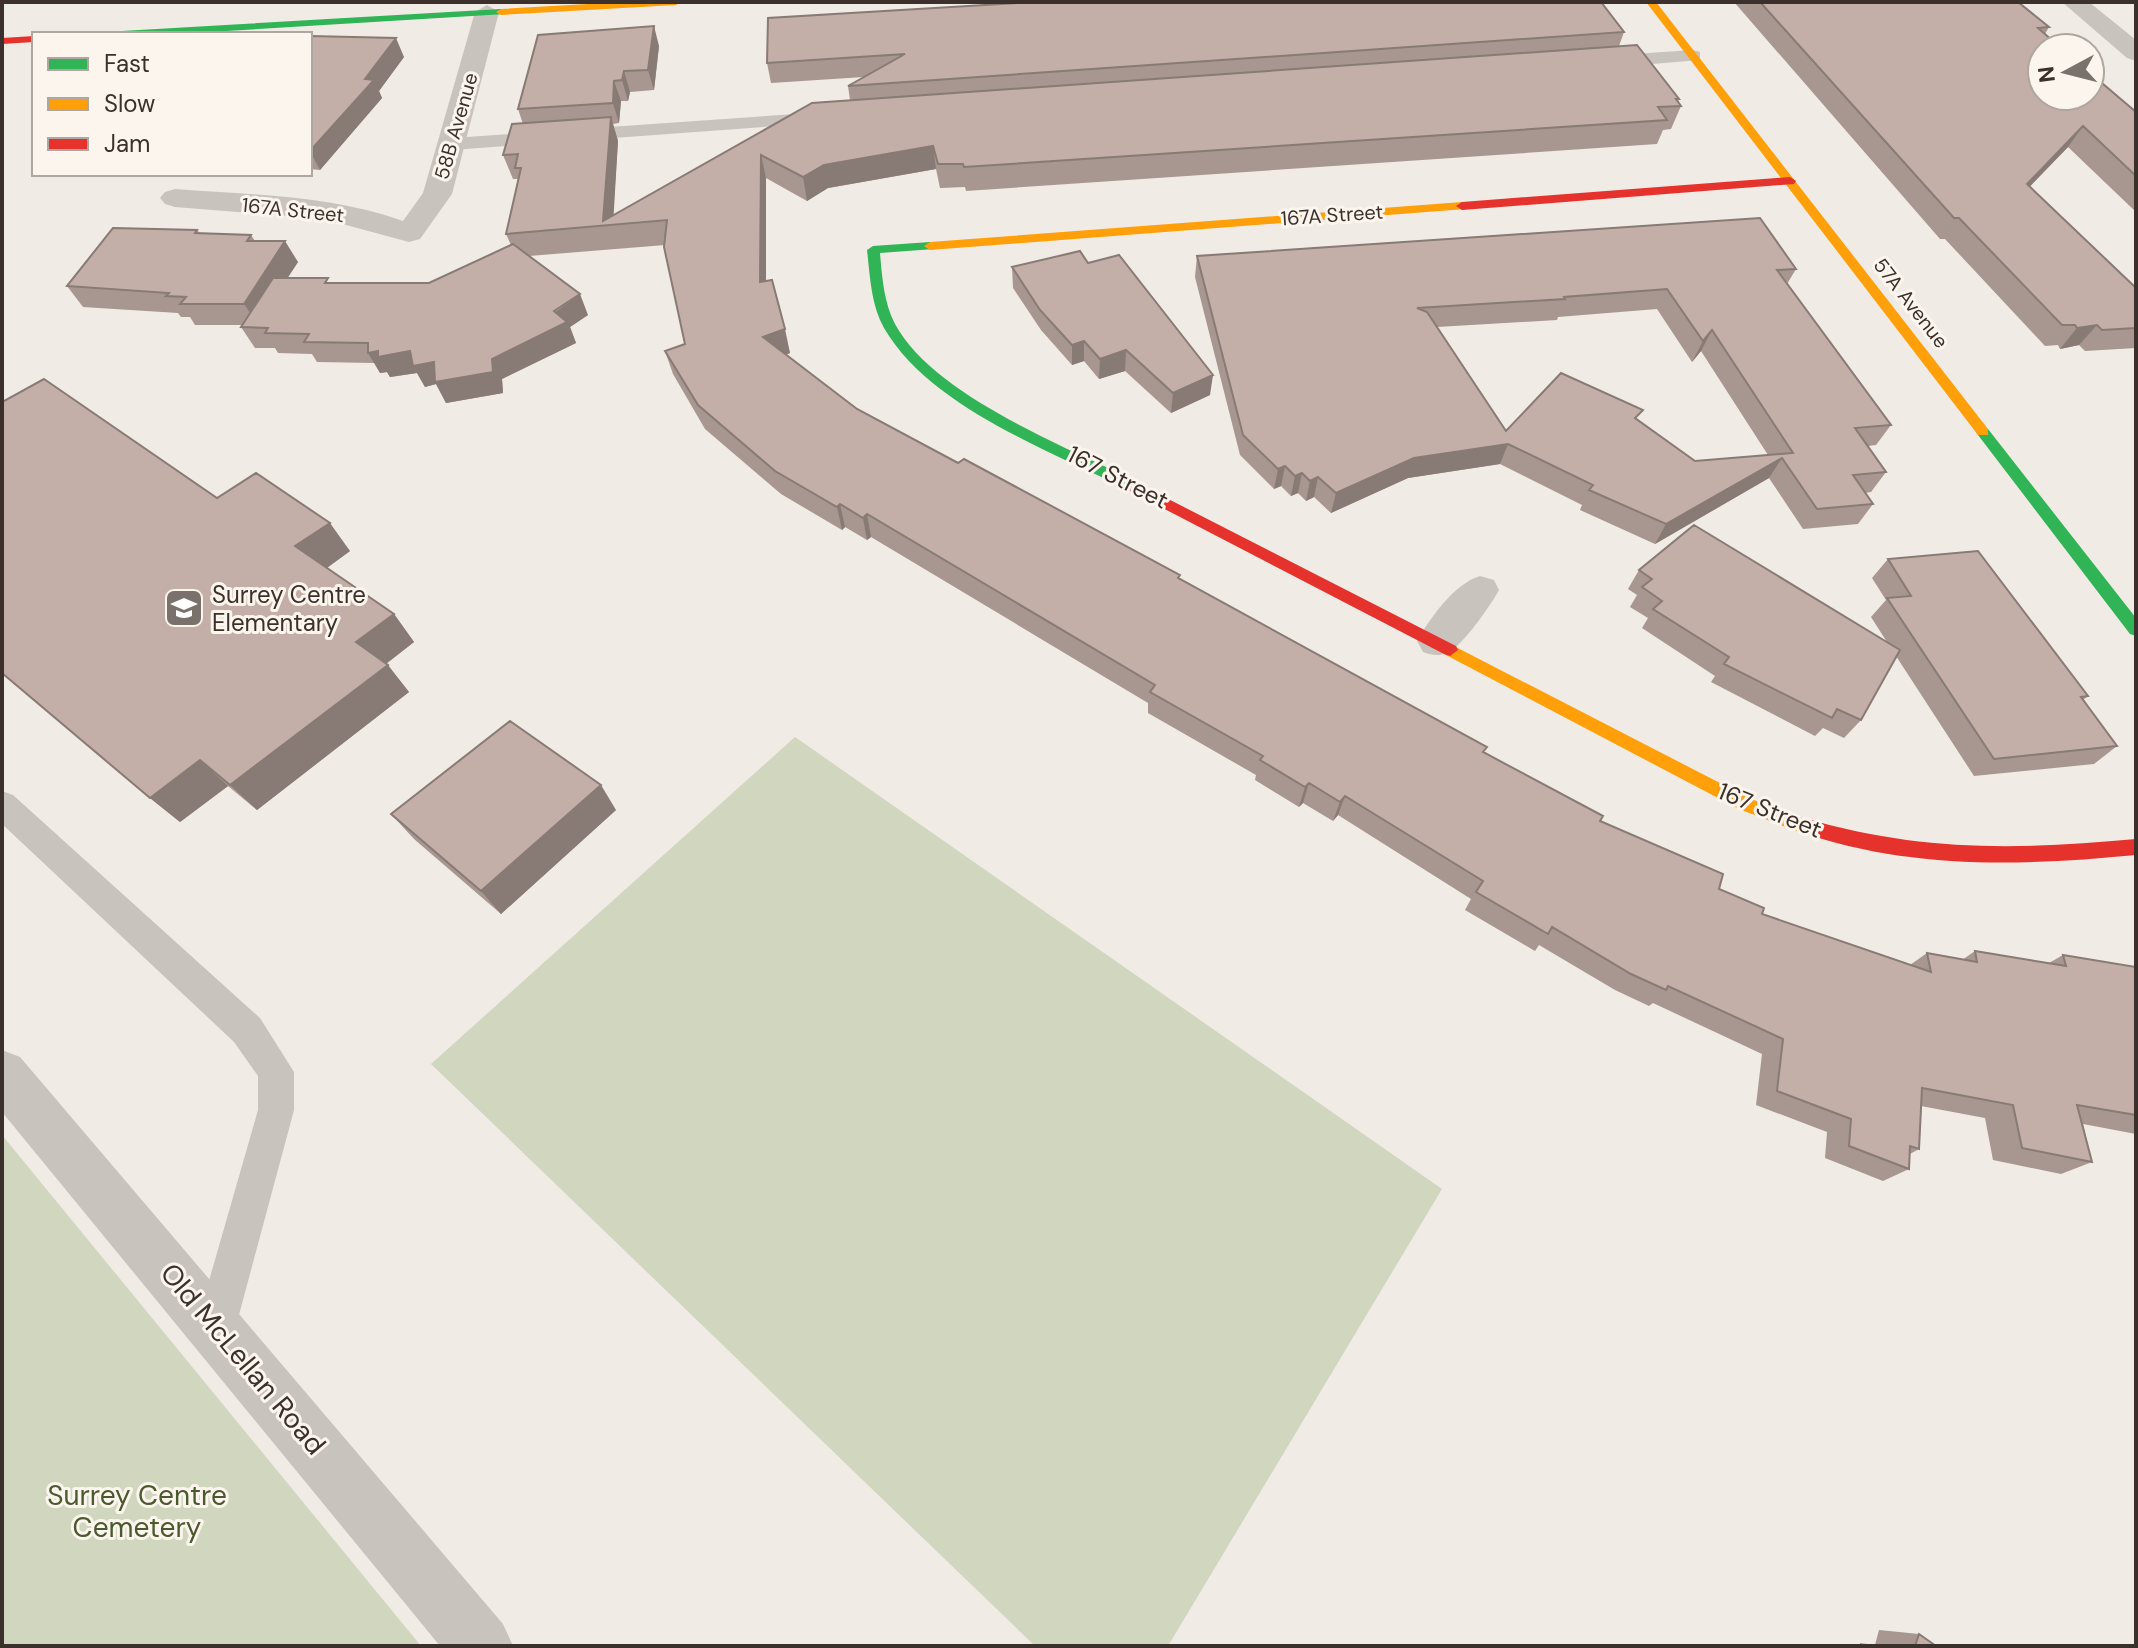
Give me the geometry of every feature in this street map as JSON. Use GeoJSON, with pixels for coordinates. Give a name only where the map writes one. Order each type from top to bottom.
{"type":"FeatureCollection","features":[{"type":"Feature","properties":{"kind":"street"},"geometry":{"type":"LineString","coordinates":[[155,32],[676,2]]}},
{"type":"Feature","properties":{"kind":"street","name":"57A Avenue"},"geometry":{"type":"LineString","coordinates":[[1651,2],[2136,630]]}},
{"type":"Feature","properties":{"kind":"street"},"geometry":{"type":"LineString","coordinates":[[2074,2],[2136,53]]}},
{"type":"Feature","properties":{"kind":"street","name":"58B Avenue"},"geometry":{"type":"LineString","coordinates":[[409,233],[437,194],[487,12]]}},
{"type":"Feature","properties":{"kind":"street"},"geometry":{"type":"LineString","coordinates":[[2,41],[32,39]]}},
{"type":"Feature","properties":{"kind":"street","name":"167A Street"},"geometry":{"type":"LineString","coordinates":[[873,250],[1790,181]]}},
{"type":"Feature","properties":{"kind":"street","name":"167A Street"},"geometry":{"type":"LineString","coordinates":[[175,198],[346,214],[381,221],[409,233]]}},
{"type":"Feature","properties":{"kind":"street","name":"167 Street"},"geometry":{"type":"LineString","coordinates":[[873,250],[877,298],[894,338],[924,370],[974,403],[1437,641],[1745,804],[1820,831],[1901,851],[1977,858],[2043,856],[2136,847]]}},
{"type":"Feature","properties":{"kind":"street"},"geometry":{"type":"LineString","coordinates":[[1437,641],[1480,590]]}},
{"type":"Feature","properties":{"kind":"street","name":"Old McLellan Road"},"geometry":{"type":"LineString","coordinates":[[2,1074],[481,1646]]}},
{"type":"Feature","properties":{"kind":"lane"},"geometry":{"type":"LineString","coordinates":[[1589,63],[1693,56]]}},
{"type":"Feature","properties":{"kind":"lane"},"geometry":{"type":"LineString","coordinates":[[452,144],[846,117]]}},
{"type":"Feature","properties":{"kind":"lane"},"geometry":{"type":"LineString","coordinates":[[2,804],[247,1030],[276,1072],[276,1110],[216,1326]]}},
{"type":"Feature","properties":{"kind":"green space"},"geometry":{"type":"Polygon","coordinates":[[[795,737],[1442,1189],[1168,1646],[1035,1646],[431,1064],[795,737]]]}},
{"type":"Feature","properties":{"kind":"green space","name":"Surrey Centre Cemetery"},"geometry":{"type":"Polygon","coordinates":[[[2,1135],[421,1646],[2,1646],[2,1135]]]}},
{"type":"Feature","properties":{"kind":"building"},"geometry":{"type":"Polygon","coordinates":[[[1034,2],[1601,2],[1624,32],[848,86],[905,54],[767,63],[768,18],[1034,2]]]}},
{"type":"Feature","properties":{"kind":"building"},"geometry":{"type":"Polygon","coordinates":[[[1760,2],[2018,2],[2049,27],[2038,28],[2043,32],[2026,32],[2026,112],[2106,112],[2106,87],[2136,112],[2136,176],[2083,126],[2027,184],[2136,288],[2136,328],[2102,330],[2097,325],[2077,328],[2075,325],[2062,325],[1959,218],[1954,218],[1760,2]]]}},
{"type":"Feature","properties":{"kind":"building"},"geometry":{"type":"Polygon","coordinates":[[[654,26],[648,70],[624,71],[622,80],[614,81],[613,103],[518,109],[538,35],[654,26]]]}},
{"type":"Feature","properties":{"kind":"building"},"geometry":{"type":"Polygon","coordinates":[[[312,36],[396,38],[365,79],[374,80],[312,149],[312,36]]]}},
{"type":"Feature","properties":{"kind":"building"},"geometry":{"type":"Polygon","coordinates":[[[1637,45],[1679,99],[1676,99],[1681,106],[1658,107],[1667,120],[964,167],[963,164],[938,164],[933,146],[824,165],[803,177],[761,155],[760,282],[772,280],[785,329],[763,337],[857,409],[958,463],[964,459],[1180,575],[1178,578],[1487,747],[1483,752],[1603,816],[1600,821],[1723,874],[1719,889],[1764,908],[1762,914],[1931,972],[1927,953],[1977,962],[1975,951],[2066,966],[2063,955],[2136,967],[2136,1115],[2077,1105],[2092,1162],[2022,1148],[2013,1105],[1922,1088],[1919,1149],[1910,1146],[1909,1169],[1849,1146],[1851,1119],[1777,1091],[1783,1039],[1668,986],[1666,990],[1631,974],[1552,927],[1548,934],[1476,892],[1483,881],[1345,796],[1340,802],[1309,783],[1305,787],[1260,760],[1263,756],[1150,692],[1155,685],[867,514],[863,518],[840,504],[837,507],[775,471],[698,405],[665,351],[685,344],[664,247],[667,220],[506,234],[521,168],[515,168],[518,154],[503,155],[512,124],[611,117],[603,221],[812,103],[1637,45]]]}},
{"type":"Feature","properties":{"kind":"building"},"geometry":{"type":"Polygon","coordinates":[[[1760,218],[1796,269],[1777,270],[1891,425],[1855,428],[1886,472],[1853,475],[1873,504],[1817,509],[1782,458],[1666,524],[1589,490],[1593,485],[1508,444],[1414,458],[1336,493],[1318,477],[1310,481],[1302,473],[1295,476],[1285,466],[1278,469],[1243,435],[1197,256],[1760,218]],[[1667,289],[1417,308],[1427,312],[1506,431],[1561,373],[1643,410],[1635,418],[1695,461],[1793,453],[1712,330],[1703,341],[1667,289]]]}},
{"type":"Feature","properties":{"kind":"building"},"geometry":{"type":"Polygon","coordinates":[[[113,228],[197,230],[195,233],[251,235],[247,241],[285,241],[244,304],[180,304],[186,297],[166,296],[169,293],[67,286],[113,228]]]}},
{"type":"Feature","properties":{"kind":"building"},"geometry":{"type":"Polygon","coordinates":[[[513,244],[580,294],[554,311],[567,322],[492,359],[493,372],[435,382],[434,362],[413,366],[410,351],[378,357],[378,351],[368,353],[368,343],[304,342],[309,334],[265,333],[268,328],[241,327],[273,278],[328,278],[325,283],[429,283],[513,244]]]}},
{"type":"Feature","properties":{"kind":"building"},"geometry":{"type":"Polygon","coordinates":[[[1080,251],[1088,263],[1119,255],[1213,375],[1173,393],[1126,350],[1100,359],[1084,341],[1072,345],[1040,310],[1012,267],[1080,251]]]}},
{"type":"Feature","properties":{"kind":"building","name":"Surrey Centre Elementary"},"geometry":{"type":"Polygon","coordinates":[[[44,379],[217,498],[256,473],[330,523],[295,546],[394,614],[356,642],[388,665],[230,785],[200,760],[150,798],[2,673],[2,402],[44,379]]]}},
{"type":"Feature","properties":{"kind":"building"},"geometry":{"type":"Polygon","coordinates":[[[1694,525],[1900,650],[1861,720],[1837,709],[1832,718],[1724,664],[1729,657],[1653,609],[1662,601],[1642,587],[1652,579],[1639,570],[1694,525]]]}},
{"type":"Feature","properties":{"kind":"building"},"geometry":{"type":"Polygon","coordinates":[[[1978,551],[2088,696],[2081,697],[2117,746],[1994,759],[1887,598],[1911,596],[1888,559],[1978,551]]]}},
{"type":"Feature","properties":{"kind":"building"},"geometry":{"type":"Polygon","coordinates":[[[510,721],[601,785],[481,891],[391,814],[510,721]]]}},
{"type":"Feature","properties":{"kind":"building"},"geometry":{"type":"Polygon","coordinates":[[[1919,1634],[1936,1646],[1915,1646],[1919,1634]]]}},
{"type":"Feature","properties":{"kind":"traffic: fast"},"geometry":{"type":"LineString","coordinates":[[156,32],[501,12]]}},
{"type":"Feature","properties":{"kind":"traffic: fast"},"geometry":{"type":"LineString","coordinates":[[930,246],[873,250],[883,309],[890,327],[907,352],[964,398],[1133,486]]}},
{"type":"Feature","properties":{"kind":"traffic: fast"},"geometry":{"type":"LineString","coordinates":[[1983,432],[2136,630]]}},
{"type":"Feature","properties":{"kind":"traffic: slow"},"geometry":{"type":"LineString","coordinates":[[501,12],[676,2]]}},
{"type":"Feature","properties":{"kind":"traffic: slow"},"geometry":{"type":"LineString","coordinates":[[1651,2],[1983,432]]}},
{"type":"Feature","properties":{"kind":"traffic: slow"},"geometry":{"type":"LineString","coordinates":[[930,246],[1462,206]]}},
{"type":"Feature","properties":{"kind":"traffic: slow"},"geometry":{"type":"LineString","coordinates":[[1450,650],[1745,804],[1804,826]]}},
{"type":"Feature","properties":{"kind":"traffic: jam"},"geometry":{"type":"LineString","coordinates":[[2,41],[32,39]]}},
{"type":"Feature","properties":{"kind":"traffic: jam"},"geometry":{"type":"LineString","coordinates":[[1462,206],[1790,181]]}},
{"type":"Feature","properties":{"kind":"traffic: jam"},"geometry":{"type":"LineString","coordinates":[[1133,486],[1450,650]]}},
{"type":"Feature","properties":{"kind":"traffic: jam"},"geometry":{"type":"LineString","coordinates":[[1804,826],[1887,847],[1928,853],[2009,856],[2136,847]]}},
{"type":"Feature","properties":{"kind":"place","name":"Surrey Centre Elementary"},"geometry":{"type":"Point","coordinates":[184,608]}}]}
